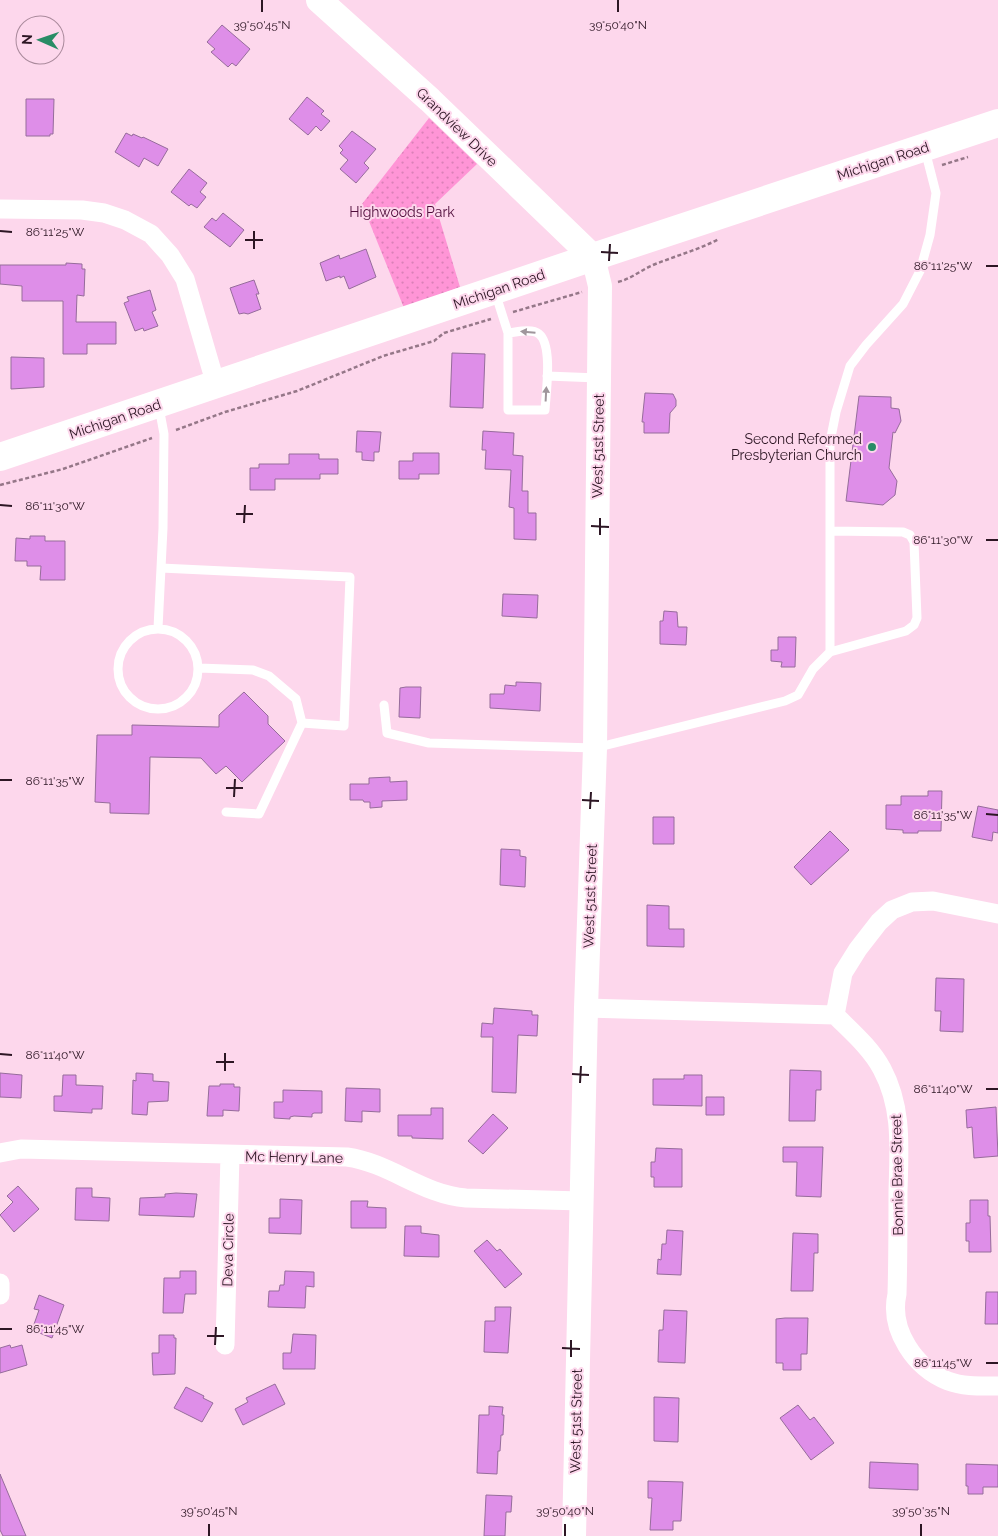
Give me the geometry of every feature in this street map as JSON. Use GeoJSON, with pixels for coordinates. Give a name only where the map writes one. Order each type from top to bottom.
{"type":"FeatureCollection","features":[{"type":"Feature","properties":{"kind":"main road","name":"Grandview Drive"},"geometry":{"type":"LineString","coordinates":[[319,0],[430,100],[593,257]]}},
{"type":"Feature","properties":{"kind":"main road","name":"Michigan Road"},"geometry":{"type":"LineString","coordinates":[[0,457],[216,385],[499,303],[593,257],[998,123]]}},
{"type":"Feature","properties":{"kind":"street"},"geometry":{"type":"LineString","coordinates":[[0,209],[82,210],[104,213],[131,223],[151,234],[170,255],[186,280],[216,385]]}},
{"type":"Feature","properties":{"kind":"street","name":"West 51st Street"},"geometry":{"type":"LineString","coordinates":[[574,1536],[586,1008],[595,748],[600,286],[593,257]]}},
{"type":"Feature","properties":{"kind":"street"},"geometry":{"type":"LineString","coordinates":[[586,1008],[835,1014],[839,990],[846,968],[879,922],[892,910],[912,902],[928,901],[998,914]]}},
{"type":"Feature","properties":{"kind":"street","name":"Bonnie Brae Street"},"geometry":{"type":"LineString","coordinates":[[835,1014],[878,1062],[895,1102],[899,1131],[896,1316],[902,1336],[918,1360],[934,1374],[967,1386],[998,1386]]}},
{"type":"Feature","properties":{"kind":"street","name":"Mc Henry Lane"},"geometry":{"type":"LineString","coordinates":[[0,1152],[21,1149],[356,1159],[379,1165],[430,1190],[452,1196],[582,1201]]}},
{"type":"Feature","properties":{"kind":"street","name":"Deva Circle"},"geometry":{"type":"LineString","coordinates":[[225,1345],[230,1155]]}},
{"type":"Feature","properties":{"kind":"street"},"geometry":{"type":"LineString","coordinates":[[0,1283],[0,1295]]}},
{"type":"Feature","properties":{"kind":"lane"},"geometry":{"type":"LineString","coordinates":[[830,652],[830,442],[836,412],[850,366],[903,304],[920,271],[930,235],[936,193],[924,147]]}},
{"type":"Feature","properties":{"kind":"lane"},"geometry":{"type":"LineString","coordinates":[[499,303],[508,333],[508,410],[545,410],[546,345],[540,334],[533,332],[508,333]]}},
{"type":"Feature","properties":{"kind":"lane"},"geometry":{"type":"LineString","coordinates":[[547,376],[599,378]]}},
{"type":"Feature","properties":{"kind":"lane"},"geometry":{"type":"LineString","coordinates":[[158,404],[164,434],[163,528],[158,628]]}},
{"type":"Feature","properties":{"kind":"lane"},"geometry":{"type":"LineString","coordinates":[[384,705],[388,733],[429,743],[595,748],[785,701],[798,695],[813,669],[830,652],[906,631],[914,625],[917,618],[914,542],[910,535],[903,532],[830,531]]}},
{"type":"Feature","properties":{"kind":"lane"},"geometry":{"type":"LineString","coordinates":[[161,568],[350,577],[344,726],[302,724]]}},
{"type":"Feature","properties":{"kind":"lane"},"geometry":{"type":"LineString","coordinates":[[158,628],[171,630],[182,636],[190,644],[196,656],[198,668],[196,682],[190,694],[180,703],[167,708],[154,709],[140,706],[129,698],[121,687],[117,673],[118,660],[124,647],[133,637],[145,630],[158,628]]}},
{"type":"Feature","properties":{"kind":"lane"},"geometry":{"type":"LineString","coordinates":[[198,668],[253,670],[269,676],[296,699],[302,724],[259,814],[226,812]]}},
{"type":"Feature","properties":{"kind":"path"},"geometry":{"type":"LineString","coordinates":[[0,485],[63,469],[225,412],[297,391],[383,356],[434,341],[444,333],[499,303],[589,290]]}},
{"type":"Feature","properties":{"kind":"green space","name":"Highwoods Park"},"geometry":{"type":"Polygon","coordinates":[[[429,118],[477,164],[435,204],[460,287],[404,308],[362,204],[429,118]]]}},
{"type":"Feature","properties":{"kind":"building"},"geometry":{"type":"Polygon","coordinates":[[[222,25],[250,49],[236,66],[232,63],[228,67],[211,52],[215,49],[207,42],[222,25]]]}},
{"type":"Feature","properties":{"kind":"building"},"geometry":{"type":"Polygon","coordinates":[[[307,97],[324,111],[321,114],[330,121],[321,131],[316,126],[308,135],[289,119],[307,97]]]}},
{"type":"Feature","properties":{"kind":"building"},"geometry":{"type":"Polygon","coordinates":[[[26,99],[54,99],[53,134],[50,134],[50,136],[26,136],[26,99]]]}},
{"type":"Feature","properties":{"kind":"building"},"geometry":{"type":"Polygon","coordinates":[[[352,131],[376,149],[364,163],[369,168],[356,183],[340,169],[348,160],[340,153],[343,150],[339,146],[352,131]]]}},
{"type":"Feature","properties":{"kind":"building"},"geometry":{"type":"Polygon","coordinates":[[[126,133],[132,136],[133,134],[143,137],[168,149],[158,166],[144,158],[139,167],[115,152],[126,133]]]}},
{"type":"Feature","properties":{"kind":"building"},"geometry":{"type":"Polygon","coordinates":[[[189,169],[207,183],[200,192],[206,197],[197,208],[191,204],[189,206],[171,192],[189,169]]]}},
{"type":"Feature","properties":{"kind":"building"},"geometry":{"type":"Polygon","coordinates":[[[223,213],[244,230],[230,247],[204,227],[212,218],[216,221],[223,213]]]}},
{"type":"Feature","properties":{"kind":"building"},"geometry":{"type":"Polygon","coordinates":[[[366,249],[376,277],[349,289],[344,276],[326,281],[320,263],[339,255],[340,259],[366,249]]]}},
{"type":"Feature","properties":{"kind":"building"},"geometry":{"type":"Polygon","coordinates":[[[66,263],[82,264],[82,269],[85,269],[84,296],[77,295],[76,322],[116,322],[116,344],[87,344],[87,354],[63,354],[63,301],[22,301],[22,286],[0,284],[0,265],[66,265],[66,263]]]}},
{"type":"Feature","properties":{"kind":"building"},"geometry":{"type":"Polygon","coordinates":[[[254,280],[259,294],[256,294],[261,309],[248,314],[239,314],[230,288],[254,280]]]}},
{"type":"Feature","properties":{"kind":"building"},"geometry":{"type":"Polygon","coordinates":[[[150,290],[156,310],[152,312],[158,326],[144,331],[143,328],[135,331],[124,303],[129,301],[127,297],[150,290]]]}},
{"type":"Feature","properties":{"kind":"building"},"geometry":{"type":"Polygon","coordinates":[[[452,353],[485,354],[483,408],[450,407],[452,353]]]}},
{"type":"Feature","properties":{"kind":"building"},"geometry":{"type":"Polygon","coordinates":[[[11,357],[44,358],[44,387],[11,389],[11,357]]]}},
{"type":"Feature","properties":{"kind":"building"},"geometry":{"type":"Polygon","coordinates":[[[645,393],[673,394],[676,406],[670,413],[669,433],[644,433],[644,422],[642,422],[645,393]]]}},
{"type":"Feature","properties":{"kind":"building","name":"Second Reformed Presbyterian Church"},"geometry":{"type":"Polygon","coordinates":[[[859,396],[891,397],[891,408],[899,409],[901,421],[895,433],[893,432],[889,468],[897,481],[895,495],[883,505],[846,501],[859,396]]]}},
{"type":"Feature","properties":{"kind":"building"},"geometry":{"type":"Polygon","coordinates":[[[357,431],[381,432],[379,452],[374,452],[374,461],[362,460],[362,452],[356,452],[357,431]]]}},
{"type":"Feature","properties":{"kind":"building"},"geometry":{"type":"Polygon","coordinates":[[[483,431],[514,433],[513,455],[523,456],[522,491],[528,491],[528,513],[536,513],[536,540],[514,539],[514,508],[509,507],[511,470],[485,469],[486,450],[482,450],[483,431]]]}},
{"type":"Feature","properties":{"kind":"building"},"geometry":{"type":"Polygon","coordinates":[[[413,453],[439,453],[439,474],[419,474],[419,479],[399,479],[399,461],[413,461],[413,453]]]}},
{"type":"Feature","properties":{"kind":"building"},"geometry":{"type":"Polygon","coordinates":[[[289,454],[319,454],[319,459],[338,459],[338,474],[320,474],[320,479],[275,479],[275,490],[250,490],[250,468],[259,468],[259,464],[289,464],[289,454]]]}},
{"type":"Feature","properties":{"kind":"building"},"geometry":{"type":"Polygon","coordinates":[[[30,536],[45,536],[45,541],[65,541],[65,580],[40,580],[41,566],[27,566],[27,561],[15,561],[16,538],[30,539],[30,536]]]}},
{"type":"Feature","properties":{"kind":"building"},"geometry":{"type":"Polygon","coordinates":[[[503,594],[538,595],[537,618],[502,616],[503,594]]]}},
{"type":"Feature","properties":{"kind":"building"},"geometry":{"type":"Polygon","coordinates":[[[664,611],[677,612],[678,627],[687,627],[686,645],[660,644],[660,621],[663,621],[664,611]]]}},
{"type":"Feature","properties":{"kind":"building"},"geometry":{"type":"Polygon","coordinates":[[[778,637],[796,637],[795,667],[781,667],[782,662],[771,661],[771,650],[778,650],[778,637]]]}},
{"type":"Feature","properties":{"kind":"building"},"geometry":{"type":"Polygon","coordinates":[[[516,682],[541,683],[540,711],[490,708],[490,694],[504,694],[505,685],[516,686],[516,682]]]}},
{"type":"Feature","properties":{"kind":"building"},"geometry":{"type":"Polygon","coordinates":[[[421,687],[420,718],[399,717],[400,688],[421,687]]]}},
{"type":"Feature","properties":{"kind":"building"},"geometry":{"type":"Polygon","coordinates":[[[244,692],[268,716],[268,724],[285,741],[242,782],[226,766],[216,774],[201,758],[150,757],[149,814],[110,813],[110,803],[95,802],[97,735],[132,735],[132,725],[219,727],[219,715],[244,692]]]}},
{"type":"Feature","properties":{"kind":"building"},"geometry":{"type":"Polygon","coordinates":[[[390,777],[390,782],[407,781],[407,800],[382,801],[382,807],[370,808],[370,802],[350,800],[350,784],[369,784],[369,778],[390,777]]]}},
{"type":"Feature","properties":{"kind":"building"},"geometry":{"type":"Polygon","coordinates":[[[928,791],[942,791],[941,831],[903,833],[903,830],[886,829],[886,805],[901,805],[901,796],[928,796],[928,791]]]}},
{"type":"Feature","properties":{"kind":"building"},"geometry":{"type":"Polygon","coordinates":[[[978,806],[998,810],[998,833],[993,832],[992,841],[972,837],[978,806]]]}},
{"type":"Feature","properties":{"kind":"building"},"geometry":{"type":"Polygon","coordinates":[[[653,817],[674,817],[674,844],[653,844],[653,817]]]}},
{"type":"Feature","properties":{"kind":"building"},"geometry":{"type":"Polygon","coordinates":[[[830,831],[849,850],[811,885],[794,867],[830,831]]]}},
{"type":"Feature","properties":{"kind":"building"},"geometry":{"type":"Polygon","coordinates":[[[501,849],[520,850],[520,856],[526,857],[525,887],[500,885],[501,849]]]}},
{"type":"Feature","properties":{"kind":"building"},"geometry":{"type":"Polygon","coordinates":[[[647,905],[669,906],[669,929],[684,929],[684,947],[647,946],[647,905]]]}},
{"type":"Feature","properties":{"kind":"building"},"geometry":{"type":"Polygon","coordinates":[[[936,978],[964,979],[963,1032],[940,1031],[941,1011],[935,1011],[936,978]]]}},
{"type":"Feature","properties":{"kind":"building"},"geometry":{"type":"Polygon","coordinates":[[[494,1008],[532,1011],[532,1015],[538,1015],[537,1036],[518,1035],[516,1093],[492,1092],[493,1037],[481,1037],[482,1023],[493,1024],[494,1008]]]}},
{"type":"Feature","properties":{"kind":"building"},"geometry":{"type":"Polygon","coordinates":[[[790,1070],[821,1071],[821,1090],[816,1090],[815,1121],[789,1121],[790,1070]]]}},
{"type":"Feature","properties":{"kind":"building"},"geometry":{"type":"Polygon","coordinates":[[[0,1073],[22,1075],[21,1098],[0,1097],[0,1073]]]}},
{"type":"Feature","properties":{"kind":"building"},"geometry":{"type":"Polygon","coordinates":[[[136,1073],[153,1074],[153,1081],[169,1082],[168,1101],[148,1102],[147,1115],[132,1114],[133,1080],[136,1081],[136,1073]]]}},
{"type":"Feature","properties":{"kind":"building"},"geometry":{"type":"Polygon","coordinates":[[[63,1075],[76,1075],[76,1085],[103,1086],[102,1109],[92,1109],[92,1113],[54,1111],[54,1096],[62,1096],[63,1075]]]}},
{"type":"Feature","properties":{"kind":"building"},"geometry":{"type":"Polygon","coordinates":[[[684,1075],[702,1075],[702,1106],[653,1105],[653,1079],[684,1079],[684,1075]]]}},
{"type":"Feature","properties":{"kind":"building"},"geometry":{"type":"Polygon","coordinates":[[[220,1084],[234,1084],[234,1087],[240,1087],[239,1111],[223,1110],[223,1116],[207,1116],[209,1086],[220,1086],[220,1084]]]}},
{"type":"Feature","properties":{"kind":"building"},"geometry":{"type":"Polygon","coordinates":[[[346,1088],[380,1089],[380,1112],[362,1111],[362,1122],[345,1121],[346,1088]]]}},
{"type":"Feature","properties":{"kind":"building"},"geometry":{"type":"Polygon","coordinates":[[[283,1090],[322,1091],[322,1113],[314,1113],[312,1117],[274,1118],[274,1102],[283,1102],[283,1090]]]}},
{"type":"Feature","properties":{"kind":"building"},"geometry":{"type":"Polygon","coordinates":[[[706,1097],[724,1097],[724,1115],[706,1115],[706,1097]]]}},
{"type":"Feature","properties":{"kind":"building"},"geometry":{"type":"Polygon","coordinates":[[[996,1107],[998,1156],[974,1158],[972,1127],[967,1128],[966,1110],[996,1107]]]}},
{"type":"Feature","properties":{"kind":"building"},"geometry":{"type":"Polygon","coordinates":[[[431,1108],[443,1108],[443,1139],[398,1136],[398,1115],[431,1115],[431,1108]]]}},
{"type":"Feature","properties":{"kind":"building"},"geometry":{"type":"Polygon","coordinates":[[[493,1114],[508,1128],[483,1154],[468,1141],[493,1114]]]}},
{"type":"Feature","properties":{"kind":"building"},"geometry":{"type":"Polygon","coordinates":[[[783,1147],[823,1147],[821,1197],[796,1196],[797,1162],[783,1162],[783,1147]]]}},
{"type":"Feature","properties":{"kind":"building"},"geometry":{"type":"Polygon","coordinates":[[[656,1148],[682,1149],[682,1187],[654,1187],[654,1177],[651,1177],[651,1162],[655,1162],[656,1148]]]}},
{"type":"Feature","properties":{"kind":"building"},"geometry":{"type":"Polygon","coordinates":[[[18,1186],[39,1209],[14,1232],[0,1215],[13,1202],[7,1196],[18,1186]]]}},
{"type":"Feature","properties":{"kind":"building"},"geometry":{"type":"Polygon","coordinates":[[[76,1188],[92,1188],[92,1197],[110,1198],[109,1221],[75,1220],[76,1188]]]}},
{"type":"Feature","properties":{"kind":"building"},"geometry":{"type":"Polygon","coordinates":[[[165,1194],[197,1194],[194,1217],[139,1215],[140,1198],[165,1197],[165,1194]]]}},
{"type":"Feature","properties":{"kind":"building"},"geometry":{"type":"Polygon","coordinates":[[[280,1199],[302,1200],[301,1234],[269,1233],[269,1218],[280,1218],[280,1199]]]}},
{"type":"Feature","properties":{"kind":"building"},"geometry":{"type":"Polygon","coordinates":[[[970,1200],[988,1200],[991,1252],[969,1252],[969,1241],[966,1241],[966,1223],[970,1223],[970,1200]]]}},
{"type":"Feature","properties":{"kind":"building"},"geometry":{"type":"Polygon","coordinates":[[[351,1201],[368,1201],[367,1207],[386,1208],[386,1228],[351,1228],[351,1201]]]}},
{"type":"Feature","properties":{"kind":"building"},"geometry":{"type":"Polygon","coordinates":[[[405,1226],[421,1226],[421,1233],[439,1235],[439,1257],[404,1256],[405,1226]]]}},
{"type":"Feature","properties":{"kind":"building"},"geometry":{"type":"Polygon","coordinates":[[[667,1230],[683,1231],[681,1275],[657,1274],[658,1259],[661,1260],[662,1244],[666,1244],[667,1230]]]}},
{"type":"Feature","properties":{"kind":"building"},"geometry":{"type":"Polygon","coordinates":[[[793,1233],[818,1234],[818,1253],[814,1253],[813,1291],[791,1291],[793,1233]]]}},
{"type":"Feature","properties":{"kind":"building"},"geometry":{"type":"Polygon","coordinates":[[[487,1240],[497,1251],[500,1249],[522,1274],[505,1288],[474,1251],[487,1240]]]}},
{"type":"Feature","properties":{"kind":"building"},"geometry":{"type":"Polygon","coordinates":[[[180,1271],[196,1271],[196,1294],[185,1294],[183,1313],[163,1313],[164,1278],[180,1278],[180,1271]]]}},
{"type":"Feature","properties":{"kind":"building"},"geometry":{"type":"Polygon","coordinates":[[[285,1271],[314,1272],[314,1287],[306,1286],[305,1308],[268,1307],[269,1291],[279,1291],[280,1285],[284,1285],[285,1271]]]}},
{"type":"Feature","properties":{"kind":"building"},"geometry":{"type":"Polygon","coordinates":[[[986,1292],[998,1292],[998,1324],[985,1324],[986,1292]]]}},
{"type":"Feature","properties":{"kind":"building"},"geometry":{"type":"Polygon","coordinates":[[[39,1295],[64,1305],[52,1338],[32,1330],[39,1310],[34,1309],[39,1295]]]}},
{"type":"Feature","properties":{"kind":"building"},"geometry":{"type":"Polygon","coordinates":[[[495,1307],[511,1307],[508,1353],[484,1352],[485,1321],[495,1321],[495,1307]]]}},
{"type":"Feature","properties":{"kind":"building"},"geometry":{"type":"Polygon","coordinates":[[[664,1310],[687,1311],[685,1363],[658,1362],[659,1330],[663,1330],[664,1310]]]}},
{"type":"Feature","properties":{"kind":"building"},"geometry":{"type":"Polygon","coordinates":[[[808,1318],[807,1354],[801,1354],[801,1370],[783,1370],[783,1363],[776,1363],[776,1319],[808,1318]]]}},
{"type":"Feature","properties":{"kind":"building"},"geometry":{"type":"Polygon","coordinates":[[[293,1334],[316,1335],[315,1369],[283,1369],[283,1353],[291,1353],[293,1334]]]}},
{"type":"Feature","properties":{"kind":"building"},"geometry":{"type":"Polygon","coordinates":[[[159,1335],[174,1335],[174,1338],[176,1338],[175,1374],[153,1375],[152,1353],[159,1353],[159,1335]]]}},
{"type":"Feature","properties":{"kind":"building"},"geometry":{"type":"Polygon","coordinates":[[[10,1345],[11,1348],[22,1345],[27,1365],[0,1373],[0,1348],[10,1345]]]}},
{"type":"Feature","properties":{"kind":"building"},"geometry":{"type":"Polygon","coordinates":[[[275,1384],[285,1404],[243,1425],[235,1409],[248,1402],[246,1398],[275,1384]]]}},
{"type":"Feature","properties":{"kind":"building"},"geometry":{"type":"Polygon","coordinates":[[[186,1387],[213,1403],[202,1422],[174,1408],[186,1387]]]}},
{"type":"Feature","properties":{"kind":"building"},"geometry":{"type":"Polygon","coordinates":[[[654,1397],[679,1398],[678,1442],[654,1441],[654,1397]]]}},
{"type":"Feature","properties":{"kind":"building"},"geometry":{"type":"Polygon","coordinates":[[[798,1405],[810,1420],[814,1417],[834,1443],[811,1460],[780,1418],[798,1405]]]}},
{"type":"Feature","properties":{"kind":"building"},"geometry":{"type":"Polygon","coordinates":[[[489,1406],[503,1407],[502,1415],[504,1415],[503,1435],[501,1435],[500,1451],[498,1451],[497,1474],[477,1473],[479,1415],[489,1415],[489,1406]]]}},
{"type":"Feature","properties":{"kind":"building"},"geometry":{"type":"Polygon","coordinates":[[[870,1462],[918,1464],[918,1490],[869,1488],[870,1462]]]}},
{"type":"Feature","properties":{"kind":"building"},"geometry":{"type":"Polygon","coordinates":[[[966,1464],[998,1465],[998,1487],[983,1487],[983,1494],[968,1494],[966,1464]]]}},
{"type":"Feature","properties":{"kind":"building"},"geometry":{"type":"Polygon","coordinates":[[[0,1474],[26,1536],[3,1536],[0,1530],[0,1474]]]}},
{"type":"Feature","properties":{"kind":"building"},"geometry":{"type":"Polygon","coordinates":[[[648,1481],[683,1482],[681,1521],[673,1521],[673,1530],[650,1530],[652,1498],[648,1498],[648,1481]]]}},
{"type":"Feature","properties":{"kind":"building"},"geometry":{"type":"Polygon","coordinates":[[[486,1495],[512,1496],[511,1512],[506,1512],[505,1536],[484,1536],[486,1495]]]}},
{"type":"Feature","properties":{"kind":"place","name":"Second Reformed Presbyterian Church"},"geometry":{"type":"Point","coordinates":[872,447]}}]}
